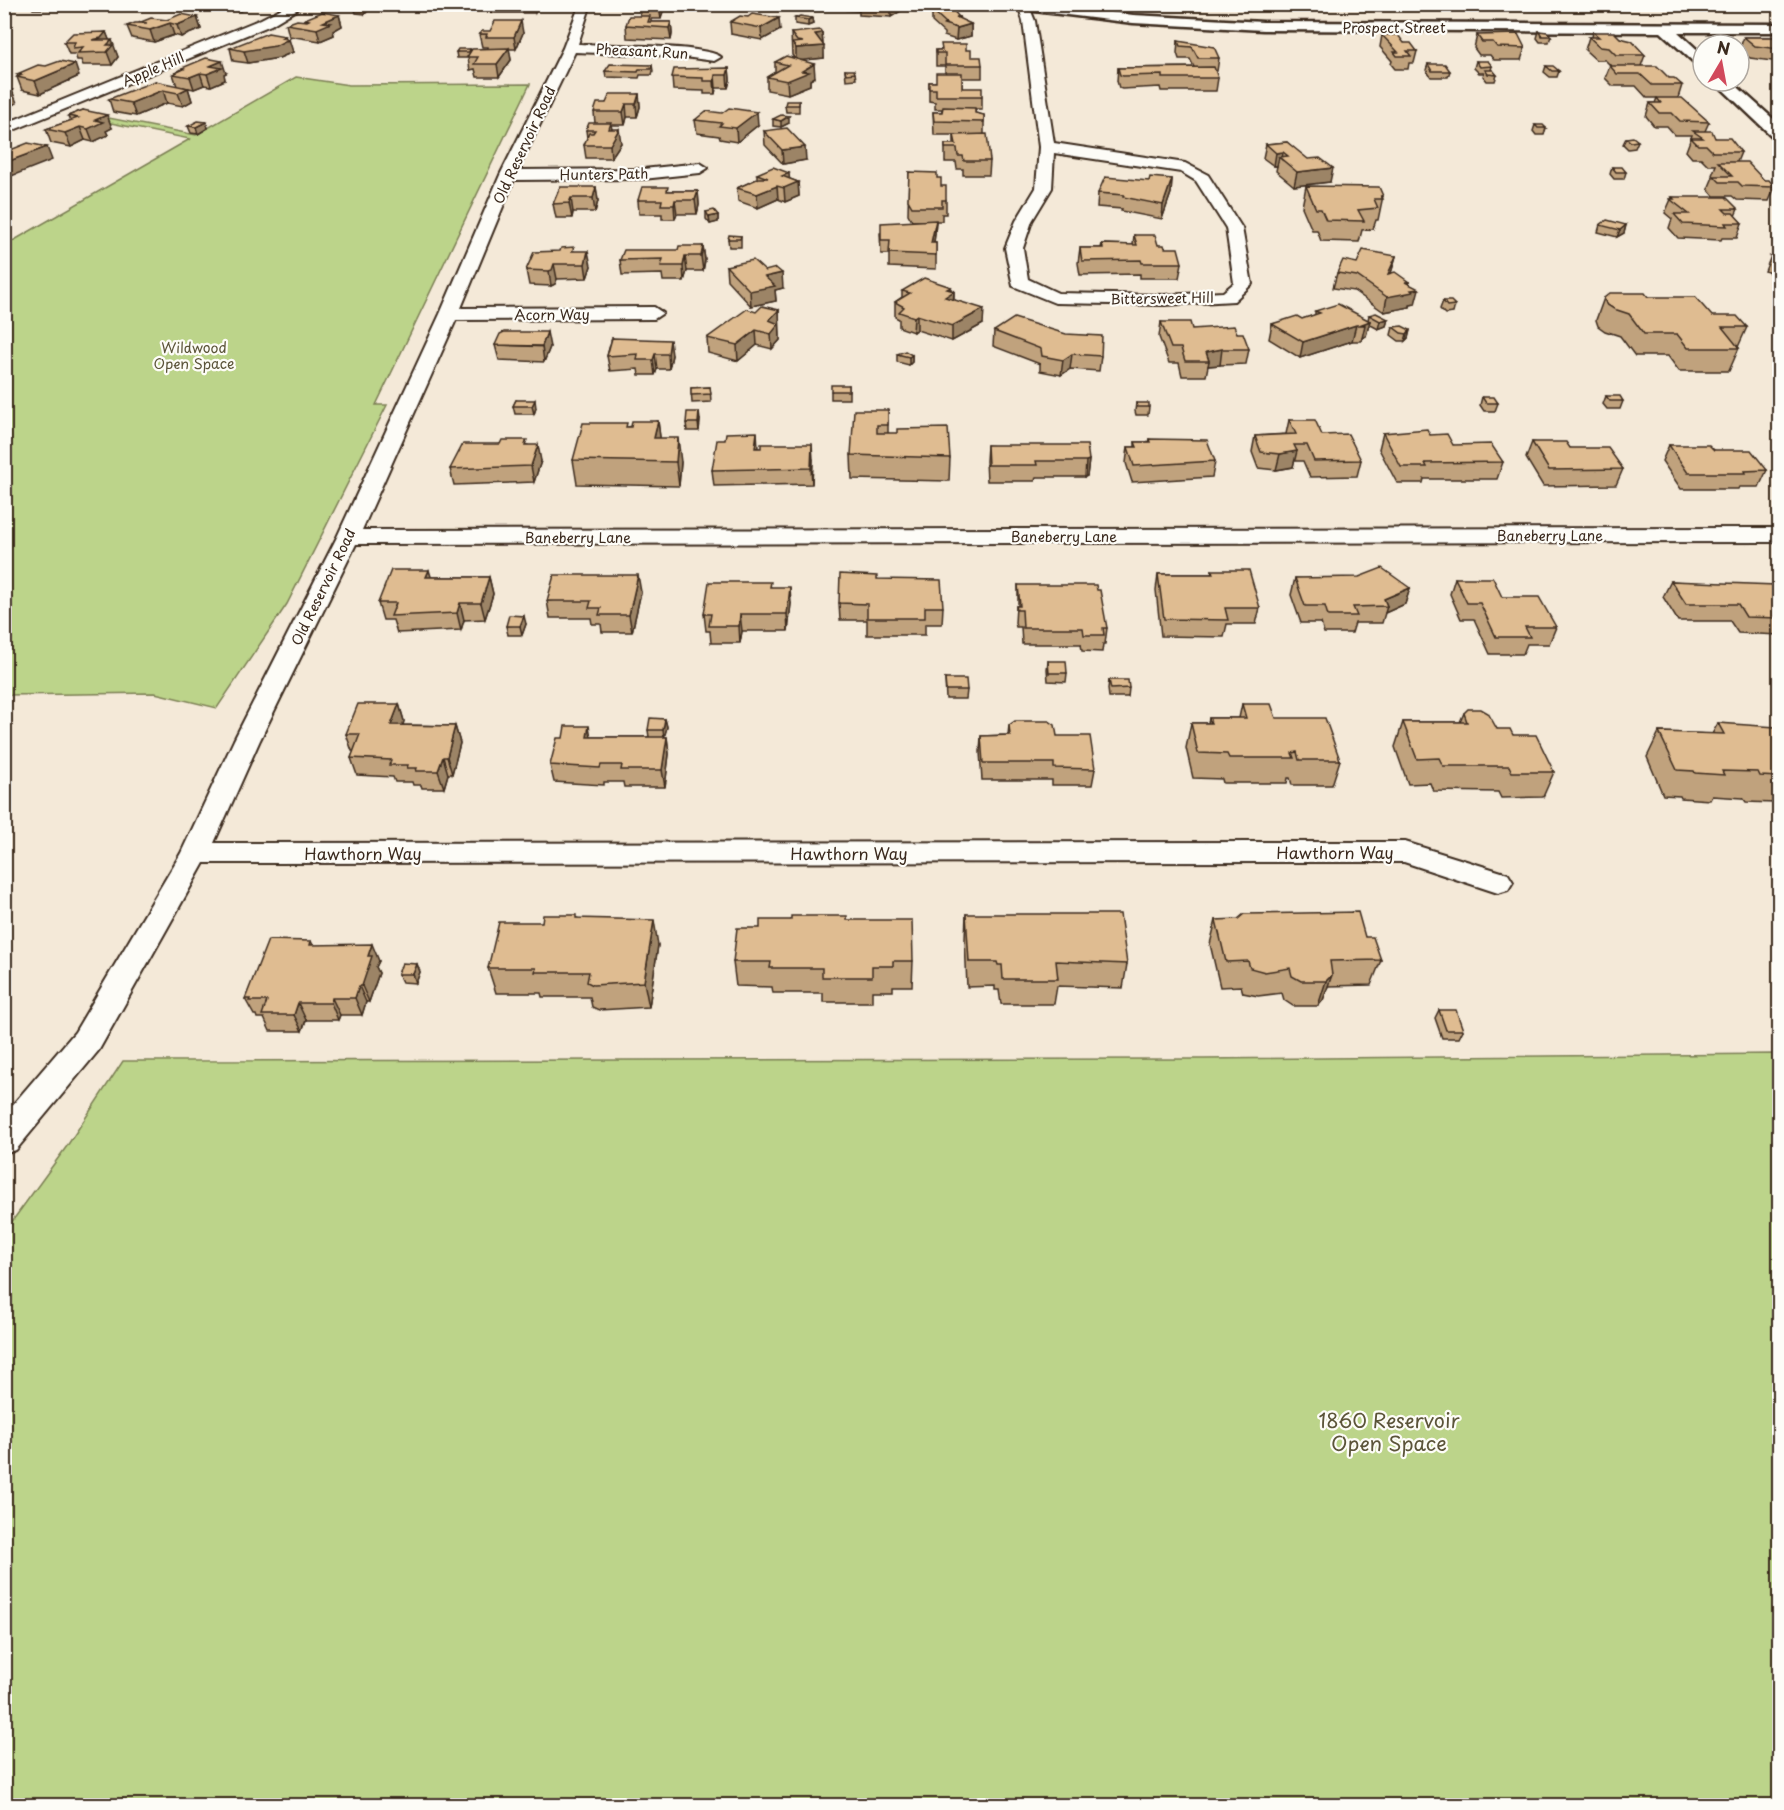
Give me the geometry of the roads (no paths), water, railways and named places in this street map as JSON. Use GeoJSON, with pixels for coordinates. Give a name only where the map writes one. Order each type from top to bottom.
{"type":"FeatureCollection","features":[{"type":"Feature","properties":{"kind":"main road","name":"Prospect Street"},"geometry":{"type":"LineString","coordinates":[[1017,5],[1144,19],[1252,25],[1779,28]]}},
{"type":"Feature","properties":{"kind":"main road"},"geometry":{"type":"LineString","coordinates":[[1664,27],[1691,52]]}},
{"type":"Feature","properties":{"kind":"main road"},"geometry":{"type":"LineString","coordinates":[[1735,93],[1779,134]]}},
{"type":"Feature","properties":{"kind":"street","name":"Apple Hill"},"geometry":{"type":"LineString","coordinates":[[4,130],[266,22],[300,4]]}},
{"type":"Feature","properties":{"kind":"street","name":"Old Reservoir Road"},"geometry":{"type":"LineString","coordinates":[[4,1140],[87,1041],[195,853],[247,740],[348,537],[449,314],[508,175],[570,48],[584,8],[588,4]]}},
{"type":"Feature","properties":{"kind":"street","name":"Bittersweet Hill"},"geometry":{"type":"LineString","coordinates":[[1017,5],[1029,21],[1047,147],[1044,188],[1024,221],[1014,248],[1019,282],[1056,298],[1131,299],[1228,297],[1243,284],[1234,228],[1202,178],[1185,168],[1047,147]]}},
{"type":"Feature","properties":{"kind":"street","name":"Pheasant Run"},"geometry":{"type":"LineString","coordinates":[[570,48],[677,52],[714,57]]}},
{"type":"Feature","properties":{"kind":"street","name":"Hunters Path"},"geometry":{"type":"LineString","coordinates":[[508,175],[643,174],[700,168]]}},
{"type":"Feature","properties":{"kind":"street","name":"Acorn Way"},"geometry":{"type":"LineString","coordinates":[[449,314],[654,313]]}},
{"type":"Feature","properties":{"kind":"street","name":"Baneberry Lane"},"geometry":{"type":"LineString","coordinates":[[348,537],[1779,535]]}},
{"type":"Feature","properties":{"kind":"street","name":"Hawthorn Way"},"geometry":{"type":"LineString","coordinates":[[195,853],[1405,852],[1498,882]]}},
{"type":"Feature","properties":{"kind":"park label","name":"Wildwood Open Space"},"geometry":{"type":"Point","coordinates":[194,356]}},
{"type":"Feature","properties":{"kind":"park label","name":"1860 Reservoir Open Space"},"geometry":{"type":"Point","coordinates":[1389,1432]}}]}
